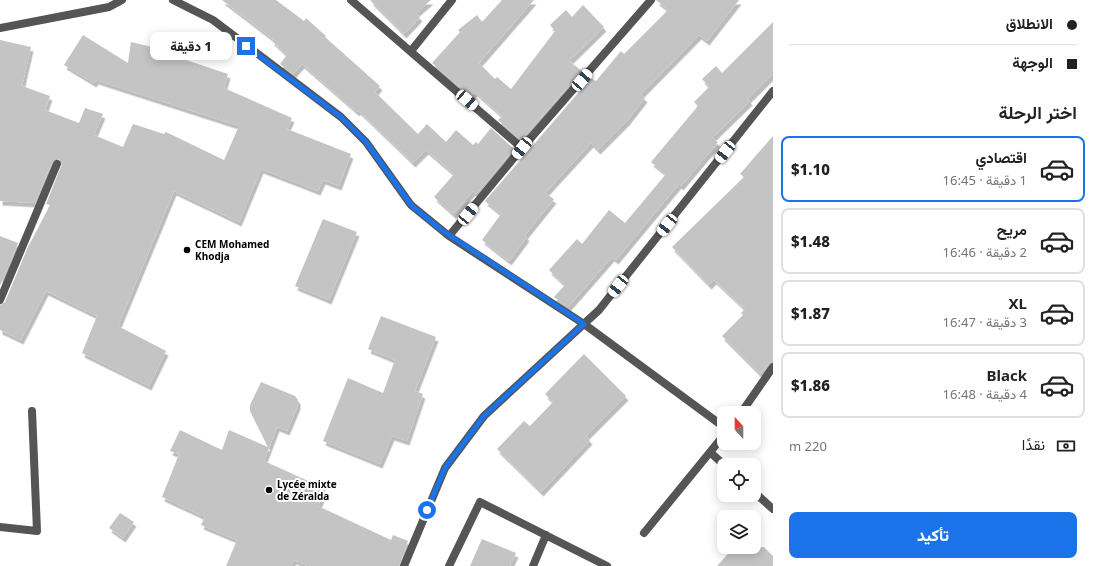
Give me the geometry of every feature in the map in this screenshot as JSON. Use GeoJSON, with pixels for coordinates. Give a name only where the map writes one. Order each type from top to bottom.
{"type":"FeatureCollection","features":[{"type":"Feature","properties":{"kind":"street"},"geometry":{"type":"LineString","coordinates":[[0,28],[109,7],[122,0]]}},
{"type":"Feature","properties":{"kind":"street"},"geometry":{"type":"LineString","coordinates":[[173,0],[213,20],[341,117],[366,142],[411,205],[449,236],[584,324],[717,423]]}},
{"type":"Feature","properties":{"kind":"street"},"geometry":{"type":"LineString","coordinates":[[351,0],[412,51],[522,148]]}},
{"type":"Feature","properties":{"kind":"street"},"geometry":{"type":"LineString","coordinates":[[412,51],[452,0]]}},
{"type":"Feature","properties":{"kind":"street"},"geometry":{"type":"LineString","coordinates":[[449,236],[522,148],[651,0]]}},
{"type":"Feature","properties":{"kind":"street"},"geometry":{"type":"LineString","coordinates":[[404,566],[445,468],[484,416],[599,310],[773,91]]}},
{"type":"Feature","properties":{"kind":"street"},"geometry":{"type":"LineString","coordinates":[[0,300],[57,164]]}},
{"type":"Feature","properties":{"kind":"street"},"geometry":{"type":"LineString","coordinates":[[745,406],[773,367]]}},
{"type":"Feature","properties":{"kind":"street"},"geometry":{"type":"LineString","coordinates":[[0,527],[37,531],[32,410]]}},
{"type":"Feature","properties":{"kind":"street"},"geometry":{"type":"LineString","coordinates":[[644,532],[717,444]]}},
{"type":"Feature","properties":{"kind":"street"},"geometry":{"type":"LineString","coordinates":[[710,452],[717,458]]}},
{"type":"Feature","properties":{"kind":"street"},"geometry":{"type":"LineString","coordinates":[[761,498],[773,509]]}},
{"type":"Feature","properties":{"kind":"street"},"geometry":{"type":"LineString","coordinates":[[449,566],[480,502],[607,566]]}},
{"type":"Feature","properties":{"kind":"street"},"geometry":{"type":"LineString","coordinates":[[533,566],[546,536]]}},
{"type":"Feature","properties":{"kind":"building"},"geometry":{"type":"Polygon","coordinates":[[[222,0],[276,0],[304,21],[306,18],[380,86],[375,92],[418,134],[427,124],[446,142],[456,130],[473,145],[476,142],[478,144],[491,128],[514,149],[476,194],[473,191],[453,214],[434,197],[454,174],[426,150],[413,163],[358,110],[357,112],[302,64],[293,74],[280,64],[287,55],[272,41],[273,39],[222,0]]]}},
{"type":"Feature","properties":{"kind":"building"},"geometry":{"type":"Polygon","coordinates":[[[370,0],[431,0],[416,13],[420,17],[404,34],[370,0]]]}},
{"type":"Feature","properties":{"kind":"building"},"geometry":{"type":"Polygon","coordinates":[[[502,0],[534,0],[479,63],[495,79],[497,77],[511,89],[555,31],[550,25],[566,10],[572,17],[583,5],[604,27],[569,61],[582,71],[521,140],[498,120],[502,116],[475,92],[471,96],[432,63],[460,32],[458,30],[477,15],[482,22],[502,0]]]}},
{"type":"Feature","properties":{"kind":"building"},"geometry":{"type":"Polygon","coordinates":[[[656,0],[739,0],[707,41],[699,35],[641,94],[645,98],[627,121],[598,150],[591,143],[545,193],[554,199],[525,235],[527,237],[509,261],[482,240],[501,214],[485,201],[591,78],[596,81],[621,51],[624,54],[668,10],[656,0]]]}},
{"type":"Feature","properties":{"kind":"building"},"geometry":{"type":"Polygon","coordinates":[[[773,22],[773,74],[748,99],[750,101],[712,138],[718,142],[681,186],[679,184],[616,260],[612,257],[568,307],[559,301],[554,297],[565,285],[549,270],[577,239],[582,244],[609,210],[625,223],[666,174],[651,162],[698,106],[694,102],[709,87],[702,79],[716,66],[722,73],[773,22]]]}},
{"type":"Feature","properties":{"kind":"building"},"geometry":{"type":"Polygon","coordinates":[[[83,35],[128,63],[131,42],[178,53],[177,57],[228,74],[224,88],[292,118],[287,129],[351,154],[339,186],[323,180],[318,191],[261,169],[239,222],[174,191],[118,326],[166,351],[149,386],[82,353],[97,316],[46,291],[21,340],[0,330],[0,305],[5,302],[28,247],[50,205],[46,204],[62,164],[59,159],[52,162],[35,203],[0,201],[0,40],[31,47],[22,86],[50,96],[45,110],[79,123],[85,108],[103,114],[94,135],[123,147],[133,124],[164,134],[166,132],[224,160],[239,126],[96,80],[94,83],[64,65],[83,35]]]}},
{"type":"Feature","properties":{"kind":"building"},"geometry":{"type":"Polygon","coordinates":[[[773,136],[773,362],[769,364],[760,374],[722,336],[743,315],[741,313],[745,309],[714,280],[709,285],[672,247],[744,177],[740,174],[773,136]]]}},
{"type":"Feature","properties":{"kind":"building"},"geometry":{"type":"Polygon","coordinates":[[[323,219],[357,232],[329,300],[295,286],[323,219]]]}},
{"type":"Feature","properties":{"kind":"building"},"geometry":{"type":"Polygon","coordinates":[[[0,236],[18,243],[0,286],[0,236]]]}},
{"type":"Feature","properties":{"kind":"building"},"geometry":{"type":"Polygon","coordinates":[[[381,316],[436,337],[415,391],[423,394],[407,441],[392,436],[380,464],[323,441],[348,378],[383,393],[395,360],[368,349],[381,316]]]}},
{"type":"Feature","properties":{"kind":"building"},"geometry":{"type":"Polygon","coordinates":[[[584,354],[626,396],[586,436],[590,440],[541,492],[497,449],[524,421],[530,426],[553,402],[545,394],[584,354]]]}},
{"type":"Feature","properties":{"kind":"building"},"geometry":{"type":"Polygon","coordinates":[[[261,382],[295,396],[298,400],[298,405],[287,431],[277,427],[264,461],[326,489],[318,506],[391,540],[393,535],[408,541],[399,566],[308,566],[294,560],[291,566],[226,566],[237,540],[201,525],[205,517],[162,497],[179,454],[170,451],[180,430],[222,450],[229,430],[268,447],[250,411],[250,405],[261,382]]]}},
{"type":"Feature","properties":{"kind":"building"},"geometry":{"type":"Polygon","coordinates":[[[120,513],[134,522],[123,538],[109,528],[120,513]]]}},
{"type":"Feature","properties":{"kind":"building"},"geometry":{"type":"Polygon","coordinates":[[[482,539],[516,553],[510,566],[470,566],[482,539]]]}},
{"type":"Feature","properties":{"kind":"building"},"geometry":{"type":"Polygon","coordinates":[[[761,547],[764,547],[773,556],[773,566],[717,566],[728,554],[761,554],[761,547]]]}},
{"type":"Feature","properties":{"kind":"place","name":"CEM Mohamed Khodja"},"geometry":{"type":"Point","coordinates":[187,250]}},
{"type":"Feature","properties":{"kind":"place","name":"Lycée mixte de Zéralda"},"geometry":{"type":"Point","coordinates":[269,490]}},
{"type":"Feature","properties":{"kind":"route"},"geometry":{"type":"LineString","coordinates":[[246,46],[341,117],[366,142],[411,205],[440,229],[584,324],[484,416],[445,468],[427,510]]}}]}
